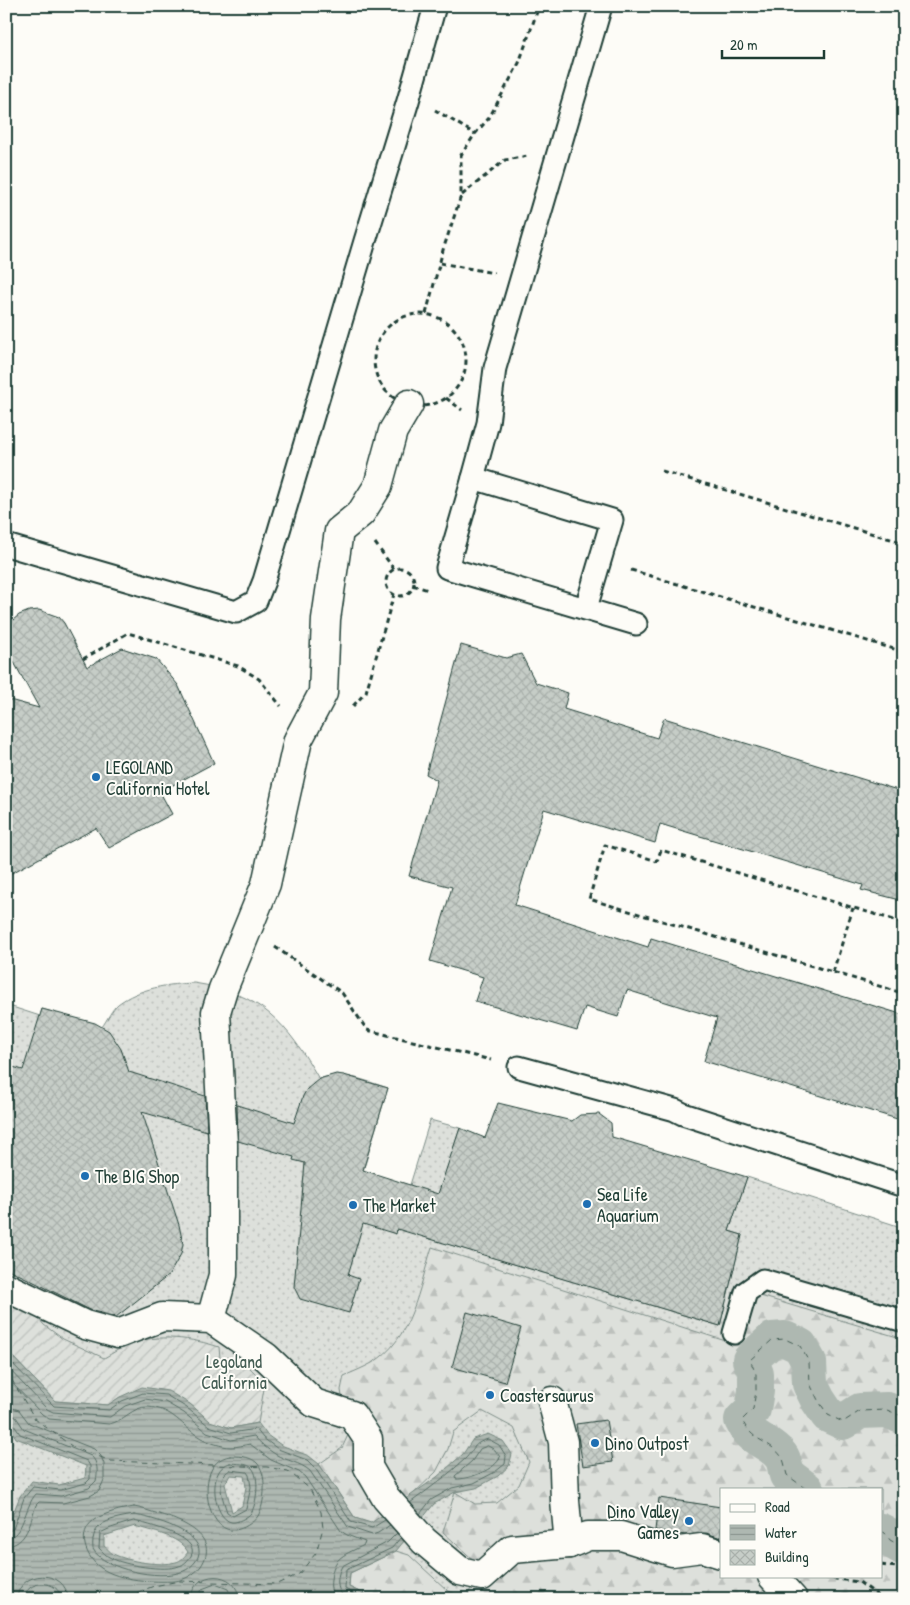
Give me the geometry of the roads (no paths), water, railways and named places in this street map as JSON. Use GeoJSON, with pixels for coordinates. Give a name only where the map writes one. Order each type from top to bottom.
{"type":"FeatureCollection","features":[{"type":"Feature","properties":{"kind":"street"},"geometry":{"type":"LineString","coordinates":[[211,1318],[223,1275],[223,1144],[216,1012],[266,884],[298,740],[323,693],[326,619],[339,531],[361,513],[378,486],[393,431],[409,404]]}},
{"type":"Feature","properties":{"kind":"street"},"geometry":{"type":"LineString","coordinates":[[6,1287],[85,1326],[118,1334],[162,1317],[211,1318],[266,1357],[314,1403],[352,1415],[368,1439],[368,1467],[386,1498],[424,1541],[460,1571],[482,1576],[512,1549],[569,1544],[588,1536],[621,1536],[672,1552],[702,1548],[720,1554]]}},
{"type":"Feature","properties":{"kind":"street"},"geometry":{"type":"LineString","coordinates":[[552,1401],[563,1442],[569,1544]]}},
{"type":"Feature","properties":{"kind":"lane"},"geometry":{"type":"LineString","coordinates":[[6,545],[236,612],[256,600],[264,581],[435,6]]}},
{"type":"Feature","properties":{"kind":"lane"},"geometry":{"type":"LineString","coordinates":[[601,6],[495,368],[488,423],[447,568],[636,624]]}},
{"type":"Feature","properties":{"kind":"lane"},"geometry":{"type":"LineString","coordinates":[[472,478],[612,520],[586,608]]}},
{"type":"Feature","properties":{"kind":"lane"},"geometry":{"type":"LineString","coordinates":[[519,1067],[675,1110],[904,1186]]}},
{"type":"Feature","properties":{"kind":"lane"},"geometry":{"type":"LineString","coordinates":[[734,1333],[746,1292],[763,1280],[904,1321]]}},
{"type":"Feature","properties":{"kind":"water"},"geometry":{"type":"Polygon","coordinates":[[[6,1350],[55,1401],[108,1405],[142,1387],[168,1391],[190,1404],[210,1421],[231,1428],[258,1423],[267,1435],[281,1445],[309,1456],[319,1464],[355,1518],[371,1523],[437,1477],[463,1454],[473,1439],[488,1434],[503,1441],[512,1454],[509,1466],[498,1476],[476,1488],[455,1492],[434,1504],[396,1551],[350,1573],[349,1587],[368,1596],[367,1599],[226,1599],[215,1595],[203,1599],[53,1599],[46,1595],[25,1599],[6,1599],[6,1531],[20,1496],[32,1481],[59,1485],[85,1478],[86,1466],[16,1438],[7,1423],[6,1350]],[[230,1475],[225,1484],[232,1512],[242,1506],[246,1487],[244,1476],[230,1475]],[[135,1526],[104,1536],[104,1546],[119,1557],[153,1564],[178,1561],[188,1552],[184,1546],[171,1538],[135,1526]]]}},
{"type":"Feature","properties":{"kind":"waterway"},"geometry":{"type":"LineString","coordinates":[[805,1488],[787,1475],[781,1456],[771,1446],[751,1433],[742,1420],[753,1409],[756,1391],[756,1374],[750,1360],[772,1340],[785,1339],[800,1346],[809,1362],[810,1384],[828,1415],[843,1422],[860,1411],[887,1410],[904,1417]]}},
{"type":"Feature","properties":{"kind":"waterway"},"geometry":{"type":"LineString","coordinates":[[882,1532],[890,1540],[904,1548]]}},
{"type":"Feature","properties":{"kind":"place","name":"LEGOLAND California Hotel"},"geometry":{"type":"Point","coordinates":[96,777]}},
{"type":"Feature","properties":{"kind":"place","name":"The BIG Shop"},"geometry":{"type":"Point","coordinates":[85,1176]}},
{"type":"Feature","properties":{"kind":"place","name":"Sea Life Aquarium"},"geometry":{"type":"Point","coordinates":[587,1204]}},
{"type":"Feature","properties":{"kind":"place","name":"The Market"},"geometry":{"type":"Point","coordinates":[353,1205]}},
{"type":"Feature","properties":{"kind":"place","name":"Coastersaurus"},"geometry":{"type":"Point","coordinates":[490,1395]}},
{"type":"Feature","properties":{"kind":"place","name":"Dino Outpost"},"geometry":{"type":"Point","coordinates":[595,1443]}},
{"type":"Feature","properties":{"kind":"place","name":"Dino Valley Games"},"geometry":{"type":"Point","coordinates":[689,1521]}},
{"type":"Feature","properties":{"kind":"park label","name":"Legoland California"},"geometry":{"type":"Point","coordinates":[234,1371]}}]}
